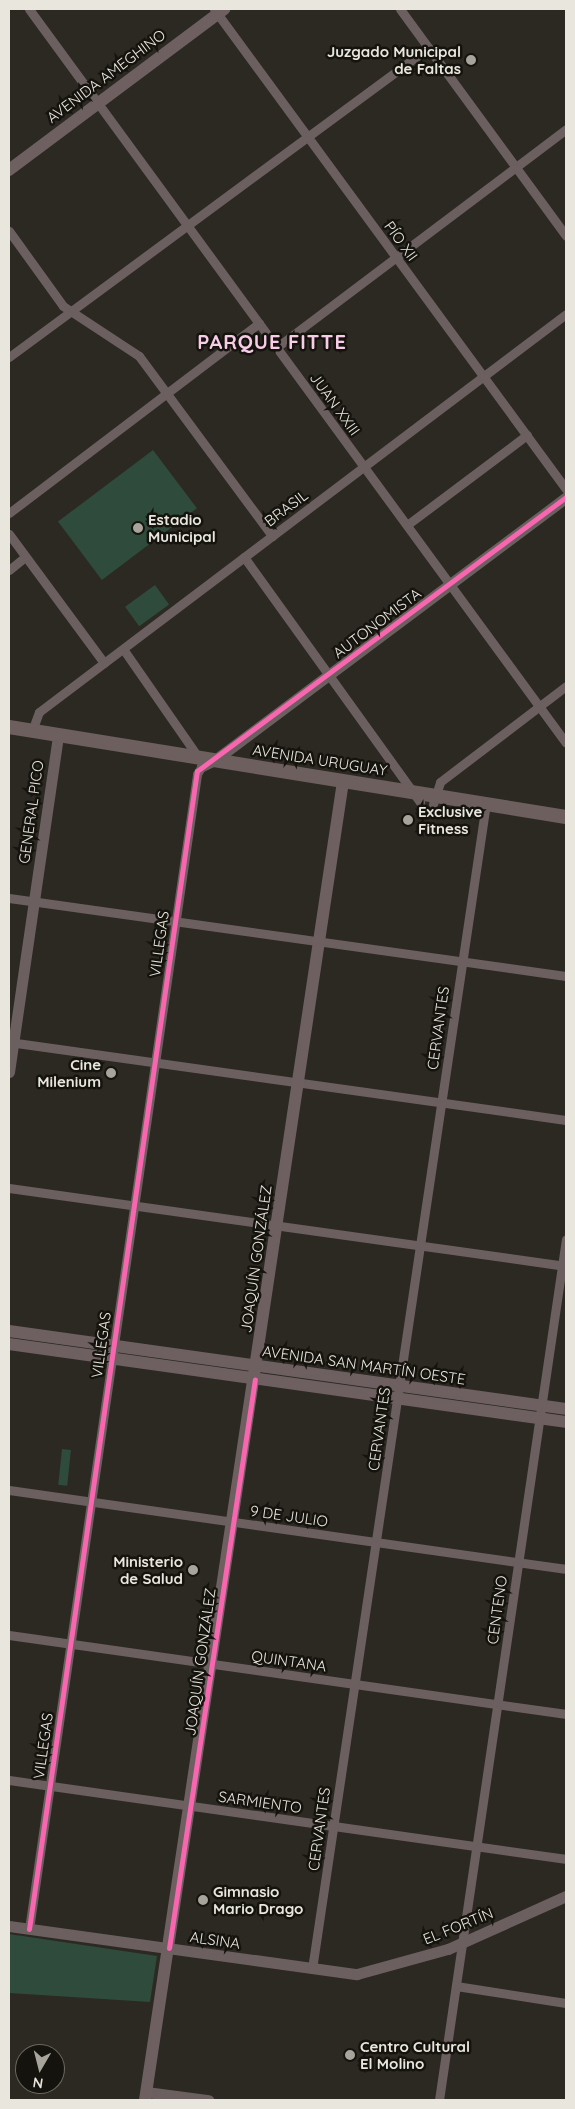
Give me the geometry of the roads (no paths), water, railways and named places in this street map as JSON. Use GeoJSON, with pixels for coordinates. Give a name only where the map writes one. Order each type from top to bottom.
{"type":"FeatureCollection","features":[{"type":"Feature","properties":{"kind":"main road","name":"AVENIDA AMEGHINO"},"geometry":{"type":"LineString","coordinates":[[9,170],[218,10]]}},
{"type":"Feature","properties":{"kind":"main road","name":"AVENIDA URUGUAY"},"geometry":{"type":"LineString","coordinates":[[9,727],[32,731],[57,739]]}},
{"type":"Feature","properties":{"kind":"main road","name":"AVENIDA URUGUAY"},"geometry":{"type":"LineString","coordinates":[[9,735],[57,739],[425,798],[566,825]]}},
{"type":"Feature","properties":{"kind":"main road","name":"AVENIDA URUGUAY"},"geometry":{"type":"LineString","coordinates":[[200,762],[215,760],[343,785]]}},
{"type":"Feature","properties":{"kind":"main road","name":"JOAQUÍN GONZÁLEZ"},"geometry":{"type":"LineString","coordinates":[[146,2096],[192,1806],[343,785]]}},
{"type":"Feature","properties":{"kind":"main road","name":"AVENIDA URUGUAY"},"geometry":{"type":"LineString","coordinates":[[485,808],[566,816]]}},
{"type":"Feature","properties":{"kind":"main road","name":"AVENIDA SAN MARTÍN OESTE"},"geometry":{"type":"LineString","coordinates":[[9,1331],[114,1346],[256,1372],[541,1412],[566,1422]]}},
{"type":"Feature","properties":{"kind":"main road","name":"AVENIDA SAN MARTÍN OESTE"},"geometry":{"type":"LineString","coordinates":[[9,1344],[112,1359],[256,1372]]}},
{"type":"Feature","properties":{"kind":"main road","name":"AVENIDA SAN MARTÍN OESTE"},"geometry":{"type":"LineString","coordinates":[[541,1412],[566,1409]]}},
{"type":"Feature","properties":{"kind":"street","name":"JUAN XXIII"},"geometry":{"type":"LineString","coordinates":[[29,9],[566,743]]}},
{"type":"Feature","properties":{"kind":"street"},"geometry":{"type":"LineString","coordinates":[[400,9],[566,236]]}},
{"type":"Feature","properties":{"kind":"street","name":"PÍO XII"},"geometry":{"type":"LineString","coordinates":[[218,10],[566,489]]}},
{"type":"Feature","properties":{"kind":"street"},"geometry":{"type":"LineString","coordinates":[[9,356],[428,48]]}},
{"type":"Feature","properties":{"kind":"street"},"geometry":{"type":"LineString","coordinates":[[277,347],[566,130]]}},
{"type":"Feature","properties":{"kind":"street"},"geometry":{"type":"LineString","coordinates":[[9,231],[63,306],[72,310],[138,356],[272,536]]}},
{"type":"Feature","properties":{"kind":"street","name":"BRASIL"},"geometry":{"type":"LineString","coordinates":[[32,731],[39,712],[566,314]]}},
{"type":"Feature","properties":{"kind":"street"},"geometry":{"type":"LineString","coordinates":[[9,513],[259,323]]}},
{"type":"Feature","properties":{"kind":"street"},"geometry":{"type":"LineString","coordinates":[[407,525],[527,435]]}},
{"type":"Feature","properties":{"kind":"street","name":"AUTONOMISTA"},"geometry":{"type":"LineString","coordinates":[[215,760],[566,498]]}},
{"type":"Feature","properties":{"kind":"street"},"geometry":{"type":"LineString","coordinates":[[9,534],[104,663]]}},
{"type":"Feature","properties":{"kind":"street"},"geometry":{"type":"LineString","coordinates":[[9,570],[25,557]]}},
{"type":"Feature","properties":{"kind":"street"},"geometry":{"type":"LineString","coordinates":[[244,557],[329,675],[425,798],[440,782],[566,686]]}},
{"type":"Feature","properties":{"kind":"street"},"geometry":{"type":"LineString","coordinates":[[123,649],[200,762]]}},
{"type":"Feature","properties":{"kind":"street","name":"GENERAL PICO"},"geometry":{"type":"LineString","coordinates":[[9,1072],[11,1043],[34,902],[57,739]]}},
{"type":"Feature","properties":{"kind":"street","name":"VILLEGAS"},"geometry":{"type":"LineString","coordinates":[[29,1929],[175,922],[200,762]]}},
{"type":"Feature","properties":{"kind":"street","name":"CERVANTES"},"geometry":{"type":"LineString","coordinates":[[312,1968],[485,808]]}},
{"type":"Feature","properties":{"kind":"street"},"geometry":{"type":"LineString","coordinates":[[9,898],[566,976]]}},
{"type":"Feature","properties":{"kind":"street"},"geometry":{"type":"LineString","coordinates":[[11,1043],[566,1120]]}},
{"type":"Feature","properties":{"kind":"street"},"geometry":{"type":"LineString","coordinates":[[9,1188],[564,1266]]}},
{"type":"Feature","properties":{"kind":"street","name":"CENTENO"},"geometry":{"type":"LineString","coordinates":[[439,2100],[518,1562],[564,1266],[566,1239]]}},
{"type":"Feature","properties":{"kind":"street","name":"9 DE JULIO"},"geometry":{"type":"LineString","coordinates":[[9,1490],[566,1569]]}},
{"type":"Feature","properties":{"kind":"street","name":"QUINTANA"},"geometry":{"type":"LineString","coordinates":[[9,1635],[566,1714]]}},
{"type":"Feature","properties":{"kind":"street","name":"SARMIENTO"},"geometry":{"type":"LineString","coordinates":[[9,1780],[566,1859]]}},
{"type":"Feature","properties":{"kind":"street","name":"EL FORTÍN"},"geometry":{"type":"LineString","coordinates":[[357,1974],[462,1944],[566,1896]]}},
{"type":"Feature","properties":{"kind":"street","name":"ALSINA"},"geometry":{"type":"LineString","coordinates":[[9,1926],[357,1974]]}},
{"type":"Feature","properties":{"kind":"street"},"geometry":{"type":"LineString","coordinates":[[456,1986],[566,2004]]}},
{"type":"Feature","properties":{"kind":"street"},"geometry":{"type":"LineString","coordinates":[[146,2096],[208,2100]]}},
{"type":"Feature","properties":{"kind":"place","name":"Juzgado Municipal de Faltas"},"geometry":{"type":"Point","coordinates":[471,60]}},
{"type":"Feature","properties":{"kind":"place","name":"Estadio Municipal"},"geometry":{"type":"Point","coordinates":[138,528]}},
{"type":"Feature","properties":{"kind":"place","name":"Exclusive Fitness"},"geometry":{"type":"Point","coordinates":[408,820]}},
{"type":"Feature","properties":{"kind":"place","name":"Cine Milenium"},"geometry":{"type":"Point","coordinates":[111,1073]}},
{"type":"Feature","properties":{"kind":"place","name":"Ministerio de Salud"},"geometry":{"type":"Point","coordinates":[193,1570]}},
{"type":"Feature","properties":{"kind":"place","name":"Gimnasio Mario Drago"},"geometry":{"type":"Point","coordinates":[203,1900]}},
{"type":"Feature","properties":{"kind":"place","name":"Centro Cultural El Molino"},"geometry":{"type":"Point","coordinates":[350,2055]}},
{"type":"Feature","properties":{"kind":"district","name":"PARQUE FITTE"},"geometry":{"type":"Point","coordinates":[272,341]}}]}
